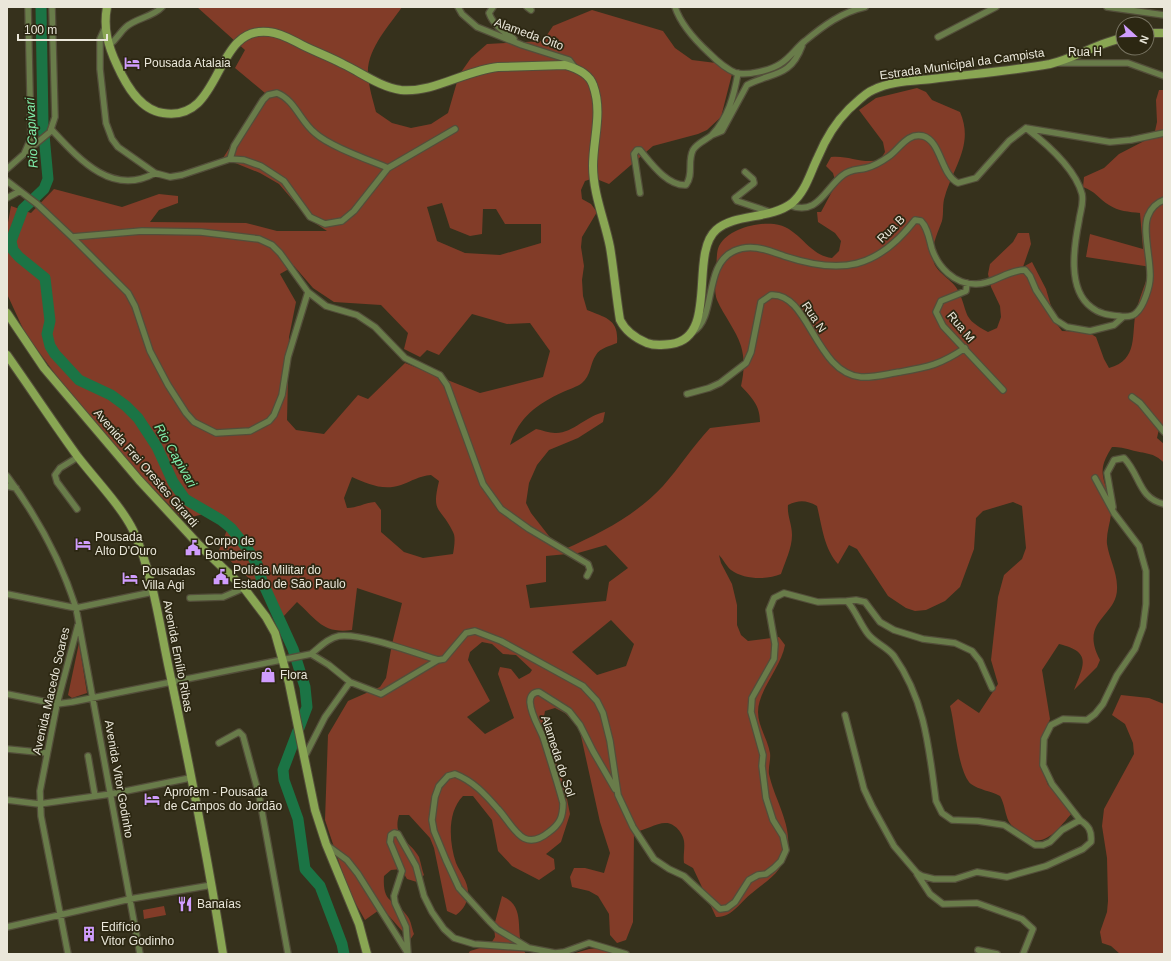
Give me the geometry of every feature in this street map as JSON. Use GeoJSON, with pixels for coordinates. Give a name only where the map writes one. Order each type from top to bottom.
{"type":"FeatureCollection","features":[{"type":"Feature","properties":{"kind":"main road"},"geometry":{"type":"LineString","coordinates":[[107,7],[105,28],[109,45],[118,67],[138,100],[148,108],[172,115],[182,114],[192,109],[209,92],[230,52],[239,42],[259,32],[281,35],[384,85],[402,90],[434,85],[488,68],[555,65],[575,68],[584,73],[593,82],[598,99],[593,166],[595,183],[610,246],[620,320],[629,333],[650,344],[659,346],[674,344],[686,337]]}},
{"type":"Feature","properties":{"kind":"main road","name":"Estrada Municipal da Campista"},"geometry":{"type":"LineString","coordinates":[[686,337],[696,323],[699,311],[704,254],[710,236],[718,228],[728,223],[772,213],[790,205],[804,190],[818,156],[829,135],[848,110],[872,90],[893,84],[1023,69],[1052,63],[1115,41]]}},
{"type":"Feature","properties":{"kind":"main road","name":"Avenida Frei Orestes Girardi"},"geometry":{"type":"LineString","coordinates":[[7,313],[44,368],[139,480],[199,545],[244,588],[266,617],[275,633],[285,659],[301,747],[315,810],[326,844],[359,924],[367,954]]}},
{"type":"Feature","properties":{"kind":"main road","name":"Avenida Emílio Ribas"},"geometry":{"type":"LineString","coordinates":[[7,355],[78,457],[132,528],[143,553],[153,592],[172,682],[212,885],[223,954]]}},
{"type":"Feature","properties":{"kind":"street"},"geometry":{"type":"LineString","coordinates":[[24,154],[31,138],[32,129],[28,7]]}},
{"type":"Feature","properties":{"kind":"street"},"geometry":{"type":"LineString","coordinates":[[7,169],[50,130],[55,117],[52,7]]}},
{"type":"Feature","properties":{"kind":"street"},"geometry":{"type":"LineString","coordinates":[[109,45],[119,38],[127,26],[158,11],[162,7]]}},
{"type":"Feature","properties":{"kind":"street","name":"Alameda Oito"},"geometry":{"type":"LineString","coordinates":[[458,7],[462,14],[477,27],[522,45],[569,60],[575,68]]}},
{"type":"Feature","properties":{"kind":"street"},"geometry":{"type":"LineString","coordinates":[[493,7],[489,13],[491,18],[499,28],[522,45]]}},
{"type":"Feature","properties":{"kind":"street"},"geometry":{"type":"LineString","coordinates":[[675,7],[682,21],[699,43],[725,67],[738,74],[771,69],[793,54],[803,42],[839,16],[865,7]]}},
{"type":"Feature","properties":{"kind":"street"},"geometry":{"type":"LineString","coordinates":[[938,37],[996,7]]}},
{"type":"Feature","properties":{"kind":"street"},"geometry":{"type":"LineString","coordinates":[[1108,7],[1164,15]]}},
{"type":"Feature","properties":{"kind":"street"},"geometry":{"type":"LineString","coordinates":[[105,28],[100,39],[99,50],[106,123],[109,132],[118,147],[155,173],[170,177],[182,176],[230,159],[244,160],[269,170],[284,181],[310,217],[325,224],[342,221],[354,211],[388,168],[455,129]]}},
{"type":"Feature","properties":{"kind":"street"},"geometry":{"type":"LineString","coordinates":[[640,193],[634,154],[637,150],[640,150],[664,176],[679,186],[686,186],[690,179],[693,150],[711,135],[722,131],[747,85],[778,75],[789,67],[799,54],[803,42]]}},
{"type":"Feature","properties":{"kind":"street","name":"Rua H"},"geometry":{"type":"LineString","coordinates":[[1052,63],[1128,63],[1164,76]]}},
{"type":"Feature","properties":{"kind":"street"},"geometry":{"type":"LineString","coordinates":[[711,135],[724,118],[731,104],[738,74]]}},
{"type":"Feature","properties":{"kind":"street"},"geometry":{"type":"LineString","coordinates":[[230,159],[234,146],[263,100],[268,95],[277,93],[290,100],[305,124],[321,138],[388,168]]}},
{"type":"Feature","properties":{"kind":"street"},"geometry":{"type":"LineString","coordinates":[[790,205],[799,208],[813,205],[823,198],[843,174],[851,170],[875,165],[889,156],[910,136],[921,135],[928,138],[941,158],[951,180],[958,183],[968,182],[976,178],[1009,141],[1026,128],[1110,142],[1130,140],[1164,133]]}},
{"type":"Feature","properties":{"kind":"street"},"geometry":{"type":"LineString","coordinates":[[1026,128],[1044,142],[1061,160],[1077,182],[1082,194],[1083,204],[1078,227],[1074,262],[1076,277],[1080,294],[1092,308],[1103,314],[1123,317],[1130,316],[1136,313],[1143,302],[1150,277],[1147,218],[1156,204],[1164,200]]}},
{"type":"Feature","properties":{"kind":"street"},"geometry":{"type":"LineString","coordinates":[[50,130],[92,168],[106,176],[119,181],[134,182],[144,180],[155,173]]}},
{"type":"Feature","properties":{"kind":"street"},"geometry":{"type":"LineString","coordinates":[[745,172],[753,179],[754,183],[735,198],[737,201],[772,213]]}},
{"type":"Feature","properties":{"kind":"street"},"geometry":{"type":"LineString","coordinates":[[7,181],[37,204],[128,293],[135,306],[150,351],[168,385],[186,413],[194,422],[216,433],[250,430],[269,420],[274,415],[282,395],[290,351],[308,292]]}},
{"type":"Feature","properties":{"kind":"street"},"geometry":{"type":"LineString","coordinates":[[7,198],[20,191]]}},
{"type":"Feature","properties":{"kind":"street","name":"Rua B"},"geometry":{"type":"LineString","coordinates":[[686,337],[697,330],[702,323],[713,280],[721,263],[732,252],[745,247],[762,248],[802,262],[851,266],[863,263],[883,253],[915,220],[921,221],[926,225],[933,251],[949,276],[967,283],[975,284],[988,282],[1017,270],[1024,270],[1030,276],[1036,290],[1056,320],[1067,326],[1090,331],[1114,325],[1123,317]]}},
{"type":"Feature","properties":{"kind":"street"},"geometry":{"type":"LineString","coordinates":[[72,237],[142,231],[201,232],[259,239],[272,245],[280,253],[308,292],[326,306],[357,315],[375,327],[405,358],[440,375],[447,385],[483,484],[500,509],[529,529],[588,564],[590,570],[587,576]]}},
{"type":"Feature","properties":{"kind":"street","name":"Rua M"},"geometry":{"type":"LineString","coordinates":[[967,283],[966,291],[941,301],[936,312],[943,326],[1003,390]]}},
{"type":"Feature","properties":{"kind":"street","name":"Rua N"},"geometry":{"type":"LineString","coordinates":[[687,394],[709,388],[720,383],[746,363],[751,352],[761,302],[771,295],[782,297],[794,305],[829,359],[846,373],[860,377],[877,376],[940,363],[964,348]]}},
{"type":"Feature","properties":{"kind":"street"},"geometry":{"type":"LineString","coordinates":[[1132,397],[1140,403],[1164,432]]}},
{"type":"Feature","properties":{"kind":"street"},"geometry":{"type":"LineString","coordinates":[[77,510],[57,482],[54,475],[60,468],[78,457]]}},
{"type":"Feature","properties":{"kind":"street"},"geometry":{"type":"LineString","coordinates":[[1114,513],[1107,473],[1114,460],[1124,458],[1132,468],[1145,494],[1153,502],[1164,504]]}},
{"type":"Feature","properties":{"kind":"street","name":"Avenida Vitor Godinho"},"geometry":{"type":"LineString","coordinates":[[7,476],[16,488],[45,537],[71,591],[76,608],[140,954]]}},
{"type":"Feature","properties":{"kind":"street"},"geometry":{"type":"LineString","coordinates":[[917,873],[939,879],[955,879],[977,872],[1007,877],[1046,866],[1083,849],[1091,842],[1092,833],[1088,826],[1080,820],[1052,784],[1043,765],[1044,739],[1051,725],[1063,719],[1087,720],[1095,714],[1103,704],[1117,676],[1135,649],[1143,627],[1146,604],[1146,571],[1139,546],[1114,513],[1095,478]]}},
{"type":"Feature","properties":{"kind":"street"},"geometry":{"type":"LineString","coordinates":[[7,486],[16,488]]}},
{"type":"Feature","properties":{"kind":"street"},"geometry":{"type":"LineString","coordinates":[[190,598],[223,597],[244,588]]}},
{"type":"Feature","properties":{"kind":"street"},"geometry":{"type":"LineString","coordinates":[[7,594],[76,608],[153,592]]}},
{"type":"Feature","properties":{"kind":"street"},"geometry":{"type":"LineString","coordinates":[[309,655],[329,665],[350,682],[380,694],[444,658],[450,653],[466,633],[475,631],[501,641],[583,686],[597,701],[603,713],[610,740],[618,795],[633,827],[654,859],[669,869],[684,876],[720,909],[727,908],[735,902],[749,880],[758,875],[766,874],[774,868],[781,861],[786,850],[783,836],[773,820],[766,798],[762,766],[763,755],[751,712],[752,698],[774,659],[775,644],[769,610],[774,598],[784,593],[818,602],[856,600],[865,602],[880,622],[894,630],[923,638],[955,643],[972,651],[980,661],[992,688]]}},
{"type":"Feature","properties":{"kind":"street"},"geometry":{"type":"LineString","coordinates":[[847,601],[870,636],[892,654],[916,696],[922,711],[936,800],[942,813],[952,820],[978,820],[1004,825],[1035,845],[1042,845],[1050,842],[1062,830],[1080,820]]}},
{"type":"Feature","properties":{"kind":"street","name":"Avenida Macedo Soares"},"geometry":{"type":"LineString","coordinates":[[68,954],[40,804],[40,791],[57,704],[78,622]]}},
{"type":"Feature","properties":{"kind":"street"},"geometry":{"type":"LineString","coordinates":[[7,694],[57,704],[94,699],[309,655],[328,640],[339,636],[370,640],[438,660]]}},
{"type":"Feature","properties":{"kind":"street"},"geometry":{"type":"LineString","coordinates":[[74,642],[82,643]]}},
{"type":"Feature","properties":{"kind":"street"},"geometry":{"type":"LineString","coordinates":[[304,758],[325,717],[350,682]]}},
{"type":"Feature","properties":{"kind":"street","name":"Alameda do Sol"},"geometry":{"type":"LineString","coordinates":[[530,948],[497,929],[459,888],[434,831],[432,820],[435,797],[439,786],[448,776],[455,774],[469,781],[475,785],[499,810],[513,831],[522,838],[530,840],[540,837],[558,825],[563,815],[563,804],[542,736],[532,711],[530,700],[535,692],[539,692],[568,711],[580,725],[593,751],[608,774],[618,795]]}},
{"type":"Feature","properties":{"kind":"street"},"geometry":{"type":"LineString","coordinates":[[845,715],[864,789],[894,846],[917,873],[930,894],[943,904],[977,903],[1022,919],[1033,929],[1023,954]]}},
{"type":"Feature","properties":{"kind":"street"},"geometry":{"type":"LineString","coordinates":[[220,743],[239,732],[243,736],[259,795],[288,954]]}},
{"type":"Feature","properties":{"kind":"street"},"geometry":{"type":"LineString","coordinates":[[7,749],[47,753]]}},
{"type":"Feature","properties":{"kind":"street"},"geometry":{"type":"LineString","coordinates":[[88,756],[95,796]]}},
{"type":"Feature","properties":{"kind":"street"},"geometry":{"type":"LineString","coordinates":[[7,800],[40,804],[111,794],[190,778]]}},
{"type":"Feature","properties":{"kind":"street"},"geometry":{"type":"LineString","coordinates":[[407,953],[408,941],[406,927],[395,903],[394,896],[402,871],[390,842],[392,834],[394,833],[398,834],[416,866],[424,896],[432,912],[444,929],[454,938],[474,944],[530,948],[555,953],[564,952],[589,943],[626,954]]}},
{"type":"Feature","properties":{"kind":"street"},"geometry":{"type":"LineString","coordinates":[[326,844],[347,860],[358,874],[407,953]]}},
{"type":"Feature","properties":{"kind":"street"},"geometry":{"type":"LineString","coordinates":[[7,927],[130,898],[212,885]]}},
{"type":"Feature","properties":{"kind":"street"},"geometry":{"type":"LineString","coordinates":[[978,950],[997,954]]}},
{"type":"Feature","properties":{"kind":"shaded area"},"geometry":{"type":"Polygon","coordinates":[[[197,7],[402,7],[374,48],[368,66],[368,75],[376,112],[392,123],[411,128],[431,124],[448,113],[459,75],[471,58],[487,44],[543,41],[553,26],[592,10],[663,31],[675,48],[692,60],[716,63],[732,74],[721,117],[707,130],[698,134],[653,146],[609,184],[594,178],[585,181],[581,190],[582,199],[591,204],[597,212],[582,237],[581,247],[584,266],[582,280],[583,296],[587,310],[610,320],[613,324],[616,329],[617,343],[598,353],[594,358],[587,377],[582,383],[545,401],[530,412],[518,427],[510,445],[536,429],[553,433],[561,433],[574,428],[598,414],[605,412],[603,422],[578,438],[549,450],[537,465],[529,483],[526,503],[531,513],[556,545],[565,549],[605,530],[630,514],[653,496],[675,472],[710,428],[760,422],[757,406],[741,386],[744,366],[741,346],[716,297],[715,281],[718,248],[723,240],[729,235],[743,228],[759,224],[774,224],[791,230],[816,252],[823,256],[832,258],[839,251],[841,241],[835,233],[818,222],[817,212],[821,212],[836,184],[833,173],[826,166],[831,157],[843,157],[867,161],[880,160],[885,152],[883,142],[859,110],[876,98],[917,88],[926,92],[932,100],[960,112],[964,124],[964,145],[944,199],[942,221],[935,239],[933,259],[937,268],[956,287],[970,319],[988,332],[997,328],[1001,317],[1000,306],[991,287],[988,274],[990,264],[1013,242],[1018,233],[1029,233],[1031,244],[1023,267],[1032,262],[1046,289],[1056,323],[1062,331],[1088,332],[1096,337],[1109,368],[1119,364],[1125,359],[1132,345],[1136,311],[1151,267],[1086,257],[1090,234],[1143,249],[1140,213],[1128,212],[1112,207],[1091,191],[1083,187],[1084,177],[1104,168],[1119,154],[1148,139],[1155,131],[1157,122],[1156,100],[1159,90],[1164,90],[1164,424],[1159,429],[1157,438],[1164,444],[1164,463],[1157,457],[1149,454],[1117,447],[1112,447],[1110,450],[1105,460],[1103,472],[1111,509],[1107,544],[1116,576],[1117,586],[1116,596],[1112,605],[1096,627],[1094,646],[1100,660],[1097,667],[1074,690],[1081,673],[1083,660],[1077,651],[1059,644],[1042,670],[1050,719],[1043,737],[1041,767],[1048,785],[1074,811],[1056,831],[1043,839],[1036,840],[1029,838],[1020,833],[1009,822],[1000,796],[971,784],[963,770],[960,759],[950,706],[958,699],[979,713],[998,684],[991,660],[998,597],[1004,575],[1022,559],[1026,548],[1022,506],[1013,502],[983,511],[976,518],[974,549],[960,587],[945,601],[926,610],[915,611],[906,608],[888,596],[857,549],[849,545],[838,564],[833,558],[827,544],[817,506],[806,502],[796,502],[788,505],[792,540],[781,574],[763,578],[743,576],[731,570],[719,555],[721,563],[732,584],[737,605],[737,625],[741,635],[748,641],[779,637],[785,645],[783,654],[765,687],[758,712],[758,717],[770,753],[769,774],[788,834],[788,846],[785,857],[774,875],[736,909],[722,917],[716,917],[693,868],[684,863],[684,841],[678,829],[672,824],[665,823],[634,832],[633,922],[626,940],[617,943],[610,935],[609,914],[598,896],[589,891],[572,887],[570,877],[574,868],[585,868],[604,873],[610,853],[600,822],[579,727],[565,713],[555,708],[545,711],[543,722],[545,733],[564,784],[570,814],[561,842],[546,854],[554,859],[555,869],[539,880],[512,866],[498,851],[492,820],[473,796],[463,796],[454,810],[451,837],[456,863],[468,888],[467,899],[463,908],[456,915],[447,911],[434,848],[430,838],[409,815],[399,815],[397,823],[400,834],[419,857],[424,875],[417,882],[407,879],[401,869],[391,870],[384,876],[384,886],[385,892],[391,901],[408,917],[414,934],[410,940],[382,908],[365,920],[349,892],[325,820],[328,735],[348,701],[380,687],[386,678],[392,644],[402,603],[357,588],[352,630],[342,631],[327,628],[297,602],[282,618],[258,587],[219,550],[227,530],[221,524],[204,514],[183,519],[97,431],[25,333],[7,294],[7,228],[11,206],[31,213],[54,189],[122,207],[159,194],[178,196],[178,203],[159,210],[150,222],[246,223],[277,231],[327,231],[309,219],[279,184],[260,173],[223,158],[265,93],[235,68],[245,50],[197,7]],[[442,203],[427,207],[437,241],[465,253],[500,255],[541,243],[541,224],[505,224],[496,209],[483,209],[482,234],[470,236],[450,228],[442,203]],[[294,266],[280,274],[296,302],[289,337],[287,420],[296,430],[324,434],[358,395],[368,399],[405,363],[480,393],[543,377],[550,351],[530,323],[507,324],[472,314],[439,355],[427,350],[420,357],[404,349],[408,333],[381,305],[334,302],[313,288],[294,266]],[[431,475],[423,476],[394,487],[376,486],[352,477],[344,498],[347,508],[375,502],[381,510],[381,532],[404,552],[423,558],[453,554],[454,534],[436,505],[439,481],[431,475]],[[606,545],[578,553],[546,556],[546,582],[526,585],[530,608],[606,601],[609,582],[628,568],[606,545]],[[611,620],[572,652],[597,675],[626,666],[634,644],[611,620]],[[482,642],[470,652],[468,660],[490,701],[467,717],[485,734],[514,718],[498,674],[500,667],[511,669],[519,679],[530,673],[532,670],[516,655],[503,654],[492,644],[482,642]]]}},
{"type":"Feature","properties":{"kind":"shaded area"},"geometry":{"type":"Polygon","coordinates":[[[79,643],[87,693],[72,698],[68,695],[79,643]]]}},
{"type":"Feature","properties":{"kind":"shaded area"},"geometry":{"type":"Polygon","coordinates":[[[1121,695],[1149,698],[1164,704],[1164,954],[1120,954],[1111,946],[1102,943],[1100,932],[1107,912],[1108,901],[1107,858],[1102,826],[1104,809],[1134,754],[1133,743],[1125,724],[1112,715],[1121,695]]]}},
{"type":"Feature","properties":{"kind":"shaded area"},"geometry":{"type":"Polygon","coordinates":[[[502,896],[510,901],[518,914],[520,938],[526,954],[468,954],[470,951],[490,945],[495,937],[494,926],[502,896]]]}},
{"type":"Feature","properties":{"kind":"shaded area"},"geometry":{"type":"Polygon","coordinates":[[[164,906],[166,915],[144,919],[143,910],[164,906]]]}},
{"type":"Feature","properties":{"kind":"shaded area"},"geometry":{"type":"Polygon","coordinates":[[[599,948],[616,954],[572,954],[589,949],[599,948]]]}},
{"type":"Feature","properties":{"kind":"waterway","name":"Rio Capivari"},"geometry":{"type":"LineString","coordinates":[[41,7],[43,124],[48,179],[44,189],[23,209],[11,241],[13,250],[19,257],[45,278],[50,321],[47,334],[50,346],[55,354],[79,380],[111,395],[126,406],[138,418],[157,447],[173,482],[185,499],[221,520],[231,528],[247,548],[257,564],[262,581],[293,649],[305,687],[307,707],[283,770],[284,780],[298,819],[305,869],[320,886],[342,944],[344,954]]}},
{"type":"Feature","properties":{"kind":"place","name":"Pousada Atalaia"},"geometry":{"type":"Point","coordinates":[132,63]}},
{"type":"Feature","properties":{"kind":"place","name":"Pousada Alto D'Ouro"},"geometry":{"type":"Point","coordinates":[83,544]}},
{"type":"Feature","properties":{"kind":"place","name":"Corpo de Bombeiros"},"geometry":{"type":"Point","coordinates":[193,548]}},
{"type":"Feature","properties":{"kind":"place","name":"Polícia Militar do Estado de São Paulo"},"geometry":{"type":"Point","coordinates":[221,577]}},
{"type":"Feature","properties":{"kind":"place","name":"Pousadas Villa Agi"},"geometry":{"type":"Point","coordinates":[130,578]}},
{"type":"Feature","properties":{"kind":"place","name":"Flora"},"geometry":{"type":"Point","coordinates":[268,675]}},
{"type":"Feature","properties":{"kind":"place","name":"Aprofem - Pousada de Campos do Jordão"},"geometry":{"type":"Point","coordinates":[152,799]}},
{"type":"Feature","properties":{"kind":"place","name":"Banaías"},"geometry":{"type":"Point","coordinates":[185,904]}},
{"type":"Feature","properties":{"kind":"place","name":"Edifício Vitor Godinho"},"geometry":{"type":"Point","coordinates":[89,934]}}]}
